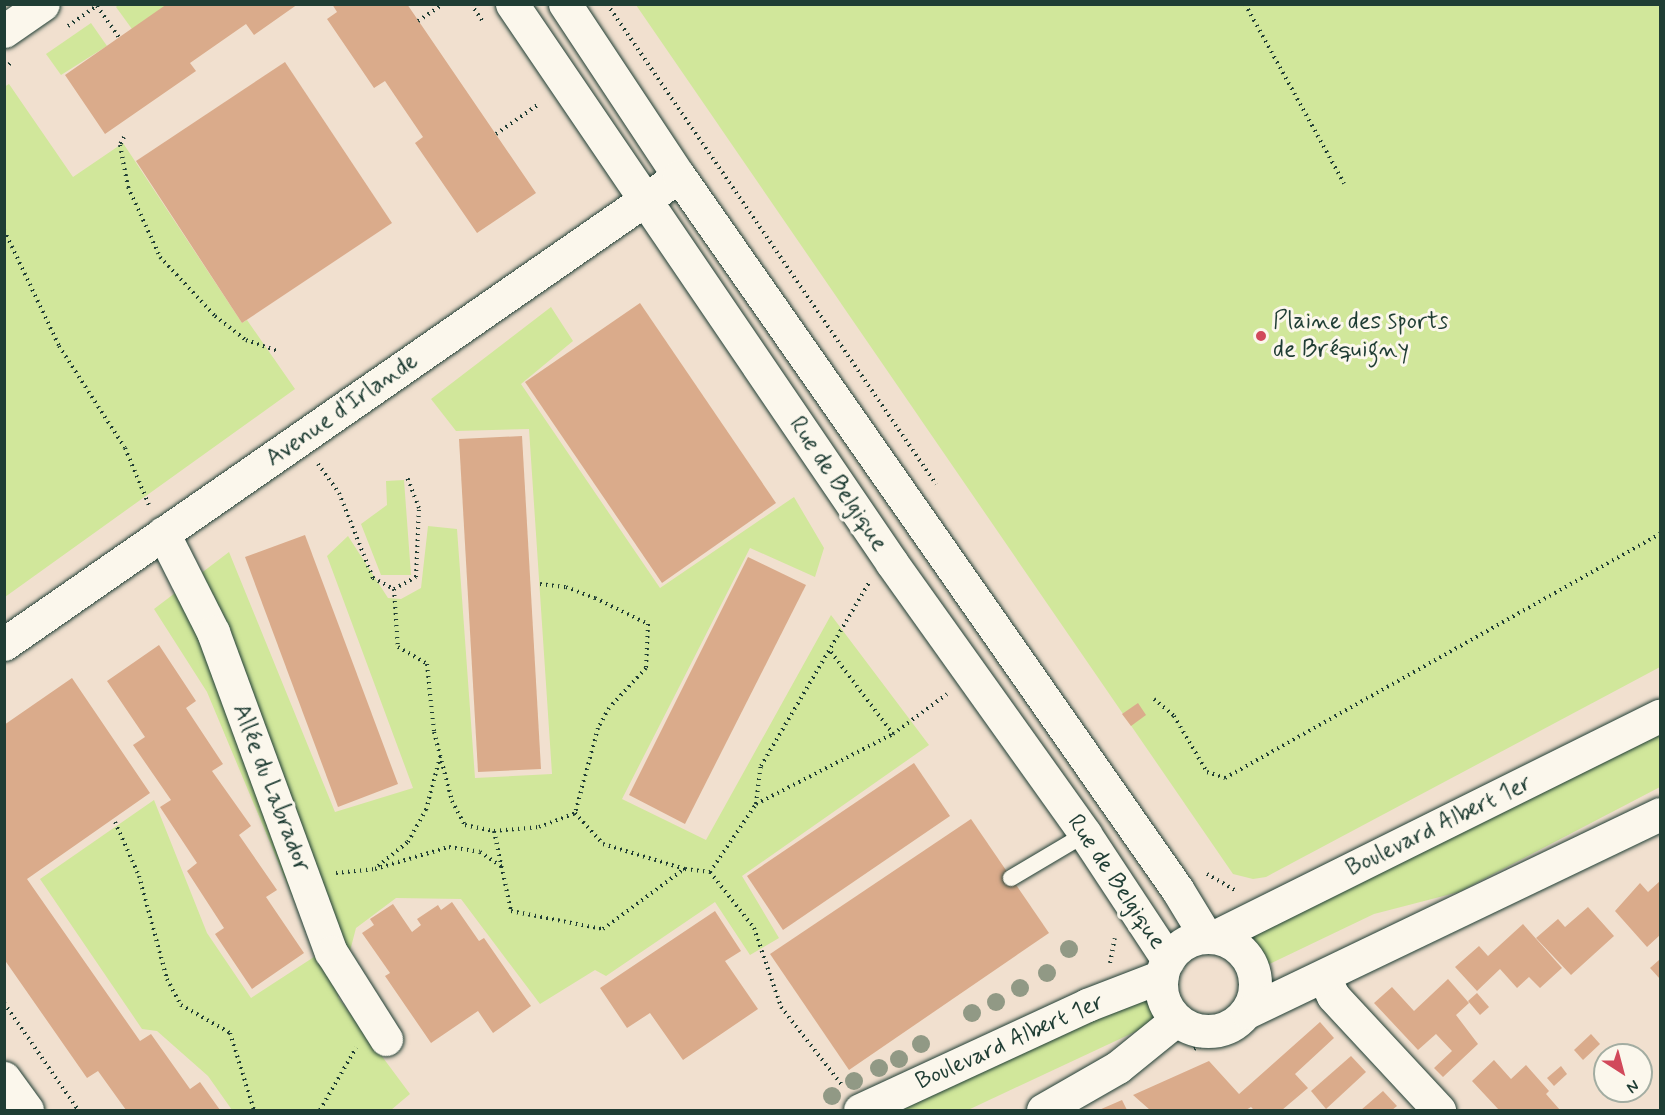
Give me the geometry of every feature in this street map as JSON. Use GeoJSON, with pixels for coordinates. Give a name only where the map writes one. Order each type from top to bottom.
{"type":"FeatureCollection","features":[{"type":"Feature","properties":{"kind":"main road"},"geometry":{"type":"LineString","coordinates":[[4,31],[43,4]]}},
{"type":"Feature","properties":{"kind":"main road","name":"Rue de Belgique"},"geometry":{"type":"LineString","coordinates":[[512,4],[892,563],[1085,834],[1165,968]]}},
{"type":"Feature","properties":{"kind":"main road","name":"Rue de Belgique"},"geometry":{"type":"LineString","coordinates":[[565,4],[679,176],[1177,889],[1212,935]]}},
{"type":"Feature","properties":{"kind":"main road","name":"Avenue d'Irlande"},"geometry":{"type":"LineString","coordinates":[[4,644],[679,176]]}},
{"type":"Feature","properties":{"kind":"main road","name":"Allée du Labrador"},"geometry":{"type":"LineString","coordinates":[[163,533],[210,625],[303,871],[331,952],[379,1029]]}},
{"type":"Feature","properties":{"kind":"main road","name":"Boulevard Albert 1er"},"geometry":{"type":"LineString","coordinates":[[861,1110],[1165,968],[1178,948],[1212,935],[1660,716]]}},
{"type":"Feature","properties":{"kind":"main road"},"geometry":{"type":"LineString","coordinates":[[1165,968],[1166,1007],[1176,1020],[1203,1032],[1217,1032],[1660,814]]}},
{"type":"Feature","properties":{"kind":"main road"},"geometry":{"type":"LineString","coordinates":[[1212,935],[1236,946],[1254,970],[1256,985],[1238,1023]]}},
{"type":"Feature","properties":{"kind":"main road"},"geometry":{"type":"LineString","coordinates":[[1324,978],[1333,996],[1439,1110]]}},
{"type":"Feature","properties":{"kind":"main road"},"geometry":{"type":"LineString","coordinates":[[1043,1110],[1118,1067],[1176,1020]]}},
{"type":"Feature","properties":{"kind":"main road"},"geometry":{"type":"LineString","coordinates":[[4,1078],[27,1110]]}},
{"type":"Feature","properties":{"kind":"lane"},"geometry":{"type":"LineString","coordinates":[[1011,878],[1085,834]]}},
{"type":"Feature","properties":{"kind":"path"},"geometry":{"type":"LineString","coordinates":[[418,21],[442,4]]}},
{"type":"Feature","properties":{"kind":"path"},"geometry":{"type":"LineString","coordinates":[[607,4],[940,490]]}},
{"type":"Feature","properties":{"kind":"path"},"geometry":{"type":"LineString","coordinates":[[1245,4],[1344,183]]}},
{"type":"Feature","properties":{"kind":"path"},"geometry":{"type":"LineString","coordinates":[[97,6],[119,37]]}},
{"type":"Feature","properties":{"kind":"path"},"geometry":{"type":"LineString","coordinates":[[496,134],[539,104]]}},
{"type":"Feature","properties":{"kind":"path"},"geometry":{"type":"LineString","coordinates":[[124,137],[120,145],[128,188],[160,256],[215,316],[246,340],[278,351]]}},
{"type":"Feature","properties":{"kind":"path"},"geometry":{"type":"LineString","coordinates":[[4,230],[59,346],[125,448],[163,533]]}},
{"type":"Feature","properties":{"kind":"path"},"geometry":{"type":"LineString","coordinates":[[299,440],[339,494],[373,578],[394,589]]}},
{"type":"Feature","properties":{"kind":"path"},"geometry":{"type":"LineString","coordinates":[[394,589],[416,577],[418,507],[407,477]]}},
{"type":"Feature","properties":{"kind":"path"},"geometry":{"type":"LineString","coordinates":[[1154,699],[1174,716],[1208,772],[1225,778],[1660,534]]}},
{"type":"Feature","properties":{"kind":"path"},"geometry":{"type":"LineString","coordinates":[[710,872],[756,804],[761,766],[831,652],[859,596],[892,563]]}},
{"type":"Feature","properties":{"kind":"path"},"geometry":{"type":"LineString","coordinates":[[540,584],[566,587],[595,598],[648,624],[646,668],[609,708],[598,728],[575,813]]}},
{"type":"Feature","properties":{"kind":"path"},"geometry":{"type":"LineString","coordinates":[[394,589],[398,647],[427,664],[440,755],[452,801],[465,825],[494,831],[539,827],[575,813]]}},
{"type":"Feature","properties":{"kind":"path"},"geometry":{"type":"LineString","coordinates":[[831,652],[893,734]]}},
{"type":"Feature","properties":{"kind":"path"},"geometry":{"type":"LineString","coordinates":[[756,804],[893,734],[972,676]]}},
{"type":"Feature","properties":{"kind":"path"},"geometry":{"type":"LineString","coordinates":[[375,869],[408,842],[426,810],[440,755]]}},
{"type":"Feature","properties":{"kind":"path"},"geometry":{"type":"LineString","coordinates":[[575,813],[603,844],[685,869],[710,872],[754,928],[781,1007],[861,1110]]}},
{"type":"Feature","properties":{"kind":"path"},"geometry":{"type":"LineString","coordinates":[[115,822],[139,876],[167,980],[181,1005],[230,1033],[254,1110]]}},
{"type":"Feature","properties":{"kind":"path"},"geometry":{"type":"LineString","coordinates":[[494,831],[511,911],[603,929],[685,869]]}},
{"type":"Feature","properties":{"kind":"path"},"geometry":{"type":"LineString","coordinates":[[303,871],[342,873],[375,869],[449,847],[480,852],[503,868]]}},
{"type":"Feature","properties":{"kind":"path"},"geometry":{"type":"LineString","coordinates":[[1203,872],[1241,893]]}},
{"type":"Feature","properties":{"kind":"path"},"geometry":{"type":"LineString","coordinates":[[1088,1005],[1110,963],[1116,929]]}},
{"type":"Feature","properties":{"kind":"path"},"geometry":{"type":"LineString","coordinates":[[4,1003],[78,1110]]}},
{"type":"Feature","properties":{"kind":"path"},"geometry":{"type":"LineString","coordinates":[[1186,1052],[1238,1023]]}},
{"type":"Feature","properties":{"kind":"path"},"geometry":{"type":"LineString","coordinates":[[320,1110],[379,1029]]}},
{"type":"Feature","properties":{"kind":"green space"},"geometry":{"type":"Polygon","coordinates":[[[119,4],[167,5],[132,29],[116,7],[119,4]]]}},
{"type":"Feature","properties":{"kind":"green space","name":"Plaine des sports de Bréquigny"},"geometry":{"type":"Polygon","coordinates":[[[636,5],[1660,5],[1660,667],[1266,877],[1253,879],[1233,874],[636,5]]]}},
{"type":"Feature","properties":{"kind":"green space"},"geometry":{"type":"Polygon","coordinates":[[[91,23],[107,46],[61,75],[46,54],[91,23]]]}},
{"type":"Feature","properties":{"kind":"green space"},"geometry":{"type":"Polygon","coordinates":[[[9,84],[73,177],[123,143],[242,323],[247,320],[295,389],[5,597],[4,87],[9,84]]]}},
{"type":"Feature","properties":{"kind":"green space"},"geometry":{"type":"Polygon","coordinates":[[[551,307],[573,341],[521,384],[660,588],[794,497],[824,548],[815,577],[750,548],[622,799],[706,840],[831,615],[929,745],[742,876],[779,938],[750,955],[715,902],[606,976],[595,970],[540,1004],[461,899],[396,898],[356,928],[338,997],[410,1094],[391,1110],[232,1110],[208,1076],[157,1031],[142,1029],[40,879],[154,800],[207,933],[251,998],[317,955],[207,692],[154,609],[229,552],[335,812],[413,788],[327,556],[348,536],[388,598],[401,599],[421,588],[428,526],[457,529],[475,778],[552,774],[529,429],[456,431],[431,399],[551,307]]]}},
{"type":"Feature","properties":{"kind":"green space"},"geometry":{"type":"Polygon","coordinates":[[[404,480],[411,575],[381,575],[361,524],[387,505],[386,481],[404,480]]]}},
{"type":"Feature","properties":{"kind":"green space"},"geometry":{"type":"Polygon","coordinates":[[[1660,734],[1660,787],[1459,892],[1374,914],[1263,967],[1246,970],[1237,962],[1235,949],[1243,937],[1660,734]]]}},
{"type":"Feature","properties":{"kind":"green space"},"geometry":{"type":"Polygon","coordinates":[[[1158,985],[1171,998],[1169,1016],[968,1110],[886,1110],[1158,985]]]}},
{"type":"Feature","properties":{"kind":"building"},"geometry":{"type":"Polygon","coordinates":[[[167,4],[298,4],[254,35],[246,24],[190,63],[196,71],[105,134],[65,75],[167,4]]]}},
{"type":"Feature","properties":{"kind":"building"},"geometry":{"type":"Polygon","coordinates":[[[332,4],[407,4],[536,193],[477,233],[415,143],[423,137],[385,81],[374,88],[327,19],[337,12],[332,4]]]}},
{"type":"Feature","properties":{"kind":"building"},"geometry":{"type":"Polygon","coordinates":[[[285,62],[392,223],[242,323],[136,161],[285,62]]]}},
{"type":"Feature","properties":{"kind":"building"},"geometry":{"type":"Polygon","coordinates":[[[640,303],[776,503],[662,583],[525,382],[640,303]]]}},
{"type":"Feature","properties":{"kind":"building"},"geometry":{"type":"Polygon","coordinates":[[[522,436],[541,769],[478,772],[459,439],[522,436]]]}},
{"type":"Feature","properties":{"kind":"building"},"geometry":{"type":"Polygon","coordinates":[[[305,535],[398,784],[338,807],[245,557],[305,535]]]}},
{"type":"Feature","properties":{"kind":"building"},"geometry":{"type":"Polygon","coordinates":[[[748,557],[806,585],[685,824],[629,795],[748,557]]]}},
{"type":"Feature","properties":{"kind":"building"},"geometry":{"type":"Polygon","coordinates":[[[159,645],[196,701],[186,708],[223,764],[212,771],[251,826],[239,835],[277,890],[266,897],[304,953],[252,989],[215,934],[224,928],[187,871],[197,863],[160,807],[171,800],[133,745],[145,737],[107,681],[159,645]]]}},
{"type":"Feature","properties":{"kind":"building"},"geometry":{"type":"Polygon","coordinates":[[[72,678],[150,793],[27,879],[140,1041],[151,1034],[190,1089],[200,1082],[220,1110],[126,1110],[98,1071],[87,1078],[4,959],[4,725],[72,678]]]}},
{"type":"Feature","properties":{"kind":"building"},"geometry":{"type":"Polygon","coordinates":[[[1138,703],[1146,715],[1131,726],[1122,714],[1138,703]]]}},
{"type":"Feature","properties":{"kind":"building"},"geometry":{"type":"Polygon","coordinates":[[[914,763],[950,816],[783,930],[747,876],[914,763]]]}},
{"type":"Feature","properties":{"kind":"building"},"geometry":{"type":"Polygon","coordinates":[[[971,819],[1049,933],[849,1070],[770,954],[971,819]]]}},
{"type":"Feature","properties":{"kind":"building"},"geometry":{"type":"Polygon","coordinates":[[[1660,881],[1660,935],[1647,947],[1615,911],[1640,883],[1648,892],[1660,881]]]}},
{"type":"Feature","properties":{"kind":"building"},"geometry":{"type":"Polygon","coordinates":[[[452,902],[479,941],[484,938],[531,1006],[493,1033],[478,1011],[431,1043],[385,976],[390,973],[362,933],[374,925],[370,919],[393,904],[412,932],[421,925],[417,919],[438,905],[441,910],[452,902]]]}},
{"type":"Feature","properties":{"kind":"building"},"geometry":{"type":"Polygon","coordinates":[[[1588,907],[1614,936],[1571,975],[1536,938],[1558,919],[1565,927],[1588,907]]]}},
{"type":"Feature","properties":{"kind":"building"},"geometry":{"type":"Polygon","coordinates":[[[715,911],[741,951],[725,961],[758,1009],[683,1060],[650,1013],[627,1028],[600,988],[715,911]]]}},
{"type":"Feature","properties":{"kind":"building"},"geometry":{"type":"Polygon","coordinates":[[[1523,924],[1562,968],[1540,988],[1529,977],[1517,988],[1500,969],[1477,991],[1455,967],[1479,946],[1488,956],[1523,924]]]}},
{"type":"Feature","properties":{"kind":"building"},"geometry":{"type":"Polygon","coordinates":[[[1659,960],[1660,962],[1660,979],[1650,968],[1659,960]]]}},
{"type":"Feature","properties":{"kind":"building"},"geometry":{"type":"Polygon","coordinates":[[[1448,979],[1469,1003],[1456,1015],[1478,1044],[1443,1077],[1434,1068],[1452,1051],[1436,1034],[1418,1050],[1374,1003],[1392,987],[1414,1011],[1448,979]]]}},
{"type":"Feature","properties":{"kind":"building"},"geometry":{"type":"Polygon","coordinates":[[[1477,993],[1489,1007],[1480,1015],[1468,1001],[1477,993]]]}},
{"type":"Feature","properties":{"kind":"building"},"geometry":{"type":"Polygon","coordinates":[[[1320,1022],[1334,1038],[1295,1074],[1308,1088],[1282,1110],[1254,1110],[1251,1107],[1246,1110],[1150,1110],[1133,1095],[1209,1061],[1239,1094],[1320,1022]]]}},
{"type":"Feature","properties":{"kind":"building"},"geometry":{"type":"Polygon","coordinates":[[[1591,1034],[1599,1043],[1593,1043],[1593,1051],[1583,1060],[1574,1050],[1591,1034]]]}},
{"type":"Feature","properties":{"kind":"building"},"geometry":{"type":"Polygon","coordinates":[[[1351,1056],[1366,1072],[1326,1109],[1311,1091],[1351,1056]]]}},
{"type":"Feature","properties":{"kind":"building"},"geometry":{"type":"Polygon","coordinates":[[[1494,1060],[1511,1079],[1526,1065],[1549,1091],[1546,1094],[1560,1110],[1499,1110],[1472,1081],[1494,1060]]]}},
{"type":"Feature","properties":{"kind":"building"},"geometry":{"type":"Polygon","coordinates":[[[1561,1066],[1567,1074],[1554,1086],[1547,1078],[1561,1066]]]}},
{"type":"Feature","properties":{"kind":"building"},"geometry":{"type":"Polygon","coordinates":[[[1383,1091],[1397,1106],[1392,1110],[1361,1110],[1383,1091]]]}},
{"type":"Feature","properties":{"kind":"building"},"geometry":{"type":"Polygon","coordinates":[[[1122,1100],[1127,1110],[1099,1110],[1122,1100]]]}},
{"type":"Feature","properties":{"kind":"place","name":"Plaine des sports de Bréquigny"},"geometry":{"type":"Point","coordinates":[1261,336]}}]}
